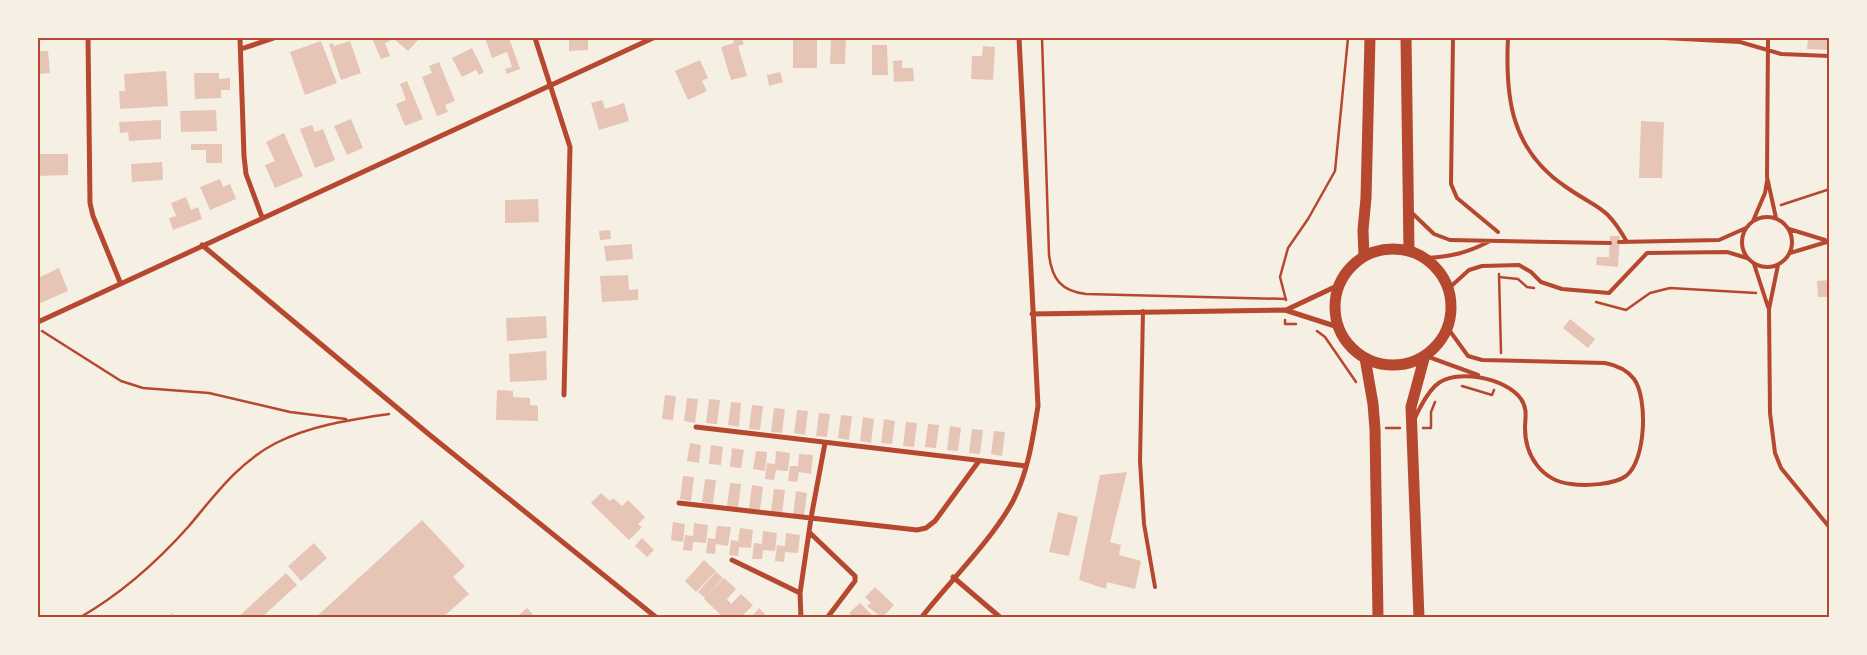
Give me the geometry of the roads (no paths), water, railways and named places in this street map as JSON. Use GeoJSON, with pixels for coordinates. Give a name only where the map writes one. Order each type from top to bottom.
{"type":"FeatureCollection","features":[{"type":"Feature","properties":{"kind":"main road"},"geometry":{"type":"LineString","coordinates":[[1364,256],[1363,230],[1366,198],[1370,38]]}},
{"type":"Feature","properties":{"kind":"main road"},"geometry":{"type":"LineString","coordinates":[[1406,38],[1409,250]]}},
{"type":"Feature","properties":{"kind":"main road"},"geometry":{"type":"LineString","coordinates":[[1388,248],[1409,250],[1426,258],[1436,267],[1448,288],[1451,306],[1447,327],[1436,346],[1412,362],[1392,365],[1365,358],[1349,345],[1338,326],[1334,306],[1341,281],[1364,256],[1388,248]]}},
{"type":"Feature","properties":{"kind":"main road"},"geometry":{"type":"LineString","coordinates":[[1419,618],[1411,408],[1425,355]]}},
{"type":"Feature","properties":{"kind":"main road"},"geometry":{"type":"LineString","coordinates":[[1365,358],[1375,429],[1378,618]]}},
{"type":"Feature","properties":{"kind":"street"},"geometry":{"type":"LineString","coordinates":[[88,38],[90,203],[93,216],[120,282]]}},
{"type":"Feature","properties":{"kind":"street"},"geometry":{"type":"LineString","coordinates":[[240,38],[246,174],[262,217]]}},
{"type":"Feature","properties":{"kind":"street"},"geometry":{"type":"LineString","coordinates":[[240,49],[274,38]]}},
{"type":"Feature","properties":{"kind":"street"},"geometry":{"type":"LineString","coordinates":[[535,38],[566,129],[570,147],[564,395]]}},
{"type":"Feature","properties":{"kind":"street"},"geometry":{"type":"LineString","coordinates":[[38,322],[120,282],[653,38]]}},
{"type":"Feature","properties":{"kind":"street"},"geometry":{"type":"LineString","coordinates":[[921,618],[996,527],[1013,500],[1026,466],[1033,438],[1038,406],[1019,38]]}},
{"type":"Feature","properties":{"kind":"street"},"geometry":{"type":"LineString","coordinates":[[202,245],[403,412],[658,618]]}},
{"type":"Feature","properties":{"kind":"street"},"geometry":{"type":"LineString","coordinates":[[1285,310],[1341,281]]}},
{"type":"Feature","properties":{"kind":"street"},"geometry":{"type":"LineString","coordinates":[[1032,314],[1285,310],[1338,326]]}},
{"type":"Feature","properties":{"kind":"street"},"geometry":{"type":"LineString","coordinates":[[696,427],[1026,466]]}},
{"type":"Feature","properties":{"kind":"street"},"geometry":{"type":"LineString","coordinates":[[801,618],[799,610],[800,593],[825,443]]}},
{"type":"Feature","properties":{"kind":"street"},"geometry":{"type":"LineString","coordinates":[[679,503],[917,530],[926,528],[935,521],[980,461]]}},
{"type":"Feature","properties":{"kind":"street"},"geometry":{"type":"LineString","coordinates":[[809,532],[855,576],[854,581],[828,618]]}},
{"type":"Feature","properties":{"kind":"street"},"geometry":{"type":"LineString","coordinates":[[732,560],[800,593]]}},
{"type":"Feature","properties":{"kind":"street"},"geometry":{"type":"LineString","coordinates":[[953,577],[1001,618]]}},
{"type":"Feature","properties":{"kind":"lane"},"geometry":{"type":"LineString","coordinates":[[1452,38],[1451,184],[1457,198],[1498,232]]}},
{"type":"Feature","properties":{"kind":"lane"},"geometry":{"type":"LineString","coordinates":[[1508,38],[1507,88],[1511,111],[1525,144],[1554,179],[1606,211],[1614,220],[1627,242]]}},
{"type":"Feature","properties":{"kind":"lane"},"geometry":{"type":"LineString","coordinates":[[1664,38],[1740,42],[1781,54],[1830,56]]}},
{"type":"Feature","properties":{"kind":"lane"},"geometry":{"type":"LineString","coordinates":[[1619,242],[1719,240],[1746,228],[1753,221],[1765,193],[1767,177],[1768,38]]}},
{"type":"Feature","properties":{"kind":"lane"},"geometry":{"type":"LineString","coordinates":[[1767,177],[1776,218]]}},
{"type":"Feature","properties":{"kind":"lane"},"geometry":{"type":"LineString","coordinates":[[1409,212],[1434,234],[1463,242],[1610,242]]}},
{"type":"Feature","properties":{"kind":"lane"},"geometry":{"type":"LineString","coordinates":[[1753,221],[1768,216],[1776,218],[1789,229],[1828,241]]}},
{"type":"Feature","properties":{"kind":"lane"},"geometry":{"type":"LineString","coordinates":[[1746,228],[1741,242],[1747,258]]}},
{"type":"Feature","properties":{"kind":"lane"},"geometry":{"type":"LineString","coordinates":[[1789,229],[1792,236],[1790,253]]}},
{"type":"Feature","properties":{"kind":"lane"},"geometry":{"type":"LineString","coordinates":[[1754,264],[1770,267],[1778,265],[1790,253],[1828,241]]}},
{"type":"Feature","properties":{"kind":"lane"},"geometry":{"type":"LineString","coordinates":[[1426,258],[1447,258],[1471,252],[1489,242]]}},
{"type":"Feature","properties":{"kind":"lane"},"geometry":{"type":"LineString","coordinates":[[1448,288],[1469,270],[1482,266],[1519,265],[1531,272],[1541,282],[1562,289],[1609,293],[1647,253],[1727,252],[1747,258],[1754,264],[1769,309]]}},
{"type":"Feature","properties":{"kind":"lane"},"geometry":{"type":"LineString","coordinates":[[1778,265],[1769,309],[1770,413],[1775,453],[1782,468],[1830,528]]}},
{"type":"Feature","properties":{"kind":"lane"},"geometry":{"type":"LineString","coordinates":[[1143,311],[1140,461],[1144,524],[1155,587]]}},
{"type":"Feature","properties":{"kind":"lane"},"geometry":{"type":"LineString","coordinates":[[1425,355],[1497,383],[1520,397],[1526,408],[1527,448],[1540,470],[1556,480],[1569,484],[1613,481],[1626,476],[1634,468],[1642,446],[1641,400],[1639,388],[1634,379],[1625,371],[1615,365],[1605,363],[1501,362],[1482,360],[1468,356],[1447,327]]}},
{"type":"Feature","properties":{"kind":"lane"},"geometry":{"type":"LineString","coordinates":[[1412,427],[1422,404],[1436,384],[1456,376],[1483,377]]}}]}
